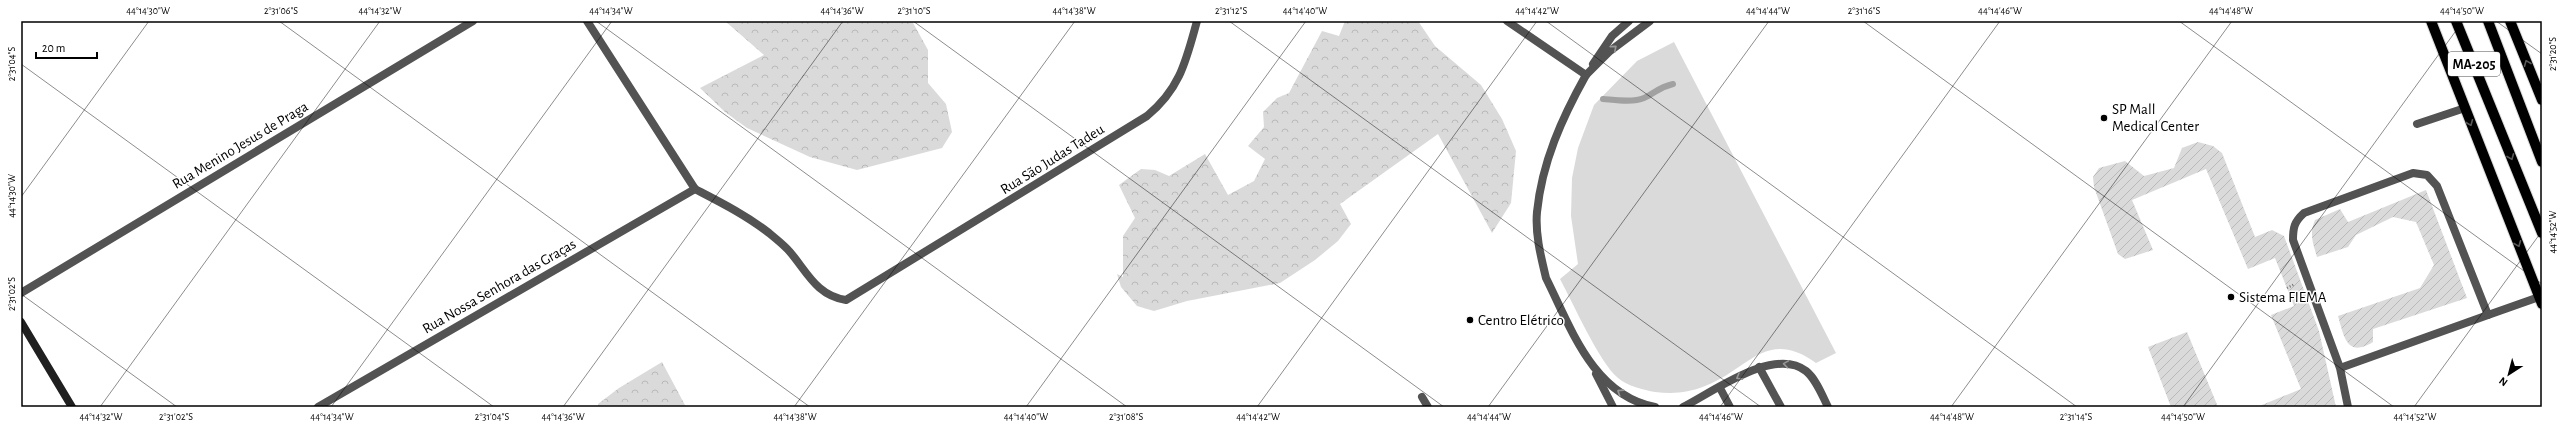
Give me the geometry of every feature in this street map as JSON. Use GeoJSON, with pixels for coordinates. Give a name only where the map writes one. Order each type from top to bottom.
{"type":"FeatureCollection","features":[{"type":"Feature","properties":{"kind":"main road"},"geometry":{"type":"LineString","coordinates":[[2431,21],[2541,301]]}},
{"type":"Feature","properties":{"kind":"main road","name":"MA-205"},"geometry":{"type":"LineString","coordinates":[[2456,21],[2542,233]]}},
{"type":"Feature","properties":{"kind":"main road","name":"MA-205"},"geometry":{"type":"LineString","coordinates":[[2488,21],[2542,162]]}},
{"type":"Feature","properties":{"kind":"main road"},"geometry":{"type":"LineString","coordinates":[[2510,21],[2542,100]]}},
{"type":"Feature","properties":{"kind":"main road"},"geometry":{"type":"LineString","coordinates":[[21,322],[72,407]]}},
{"type":"Feature","properties":{"kind":"street","name":"Rua Menino Jesus de Praga"},"geometry":{"type":"LineString","coordinates":[[21,292],[473,21]]}},
{"type":"Feature","properties":{"kind":"street"},"geometry":{"type":"LineString","coordinates":[[586,21],[695,189]]}},
{"type":"Feature","properties":{"kind":"street","name":"Rua São Judas Tadeu"},"geometry":{"type":"LineString","coordinates":[[695,189],[749,218],[789,251],[808,277],[824,293],[846,300],[877,283],[1147,116],[1171,94],[1180,75],[1197,21]]}},
{"type":"Feature","properties":{"kind":"street"},"geometry":{"type":"LineString","coordinates":[[1507,21],[1586,75]]}},
{"type":"Feature","properties":{"kind":"street"},"geometry":{"type":"LineString","coordinates":[[1613,407],[1546,278],[1538,243],[1537,213],[1549,152],[1560,123],[1586,75],[1612,36],[1629,21]]}},
{"type":"Feature","properties":{"kind":"street"},"geometry":{"type":"LineString","coordinates":[[1586,75],[1610,51],[1650,21]]}},
{"type":"Feature","properties":{"kind":"street"},"geometry":{"type":"LineString","coordinates":[[2418,124],[2465,108]]}},
{"type":"Feature","properties":{"kind":"street"},"geometry":{"type":"LineString","coordinates":[[2348,407],[2340,368],[2293,240],[2293,228],[2296,220],[2304,213],[2413,173],[2427,175],[2437,186],[2488,315]]}},
{"type":"Feature","properties":{"kind":"street","name":"Rua Nossa Senhora das Graças"},"geometry":{"type":"LineString","coordinates":[[318,407],[695,189]]}},
{"type":"Feature","properties":{"kind":"street"},"geometry":{"type":"LineString","coordinates":[[2340,368],[2488,315],[2541,301]]}},
{"type":"Feature","properties":{"kind":"street"},"geometry":{"type":"LineString","coordinates":[[1683,407],[1759,367],[1778,363],[1788,364],[1805,370],[1811,376],[1828,407]]}},
{"type":"Feature","properties":{"kind":"street"},"geometry":{"type":"LineString","coordinates":[[1592,367],[1621,393],[1655,407]]}},
{"type":"Feature","properties":{"kind":"street"},"geometry":{"type":"LineString","coordinates":[[1759,367],[1781,407]]}},
{"type":"Feature","properties":{"kind":"street"},"geometry":{"type":"LineString","coordinates":[[1720,388],[1730,407]]}},
{"type":"Feature","properties":{"kind":"street"},"geometry":{"type":"LineString","coordinates":[[1422,397],[1428,407]]}},
{"type":"Feature","properties":{"kind":"green space"},"geometry":{"type":"Polygon","coordinates":[[[725,21],[912,21],[928,50],[928,83],[946,104],[952,132],[942,148],[857,170],[810,157],[747,128],[725,112],[700,88],[764,55],[725,21]]]}},
{"type":"Feature","properties":{"kind":"green space"},"geometry":{"type":"Polygon","coordinates":[[[1345,21],[1418,21],[1435,46],[1481,85],[1502,119],[1516,151],[1511,203],[1492,233],[1438,134],[1340,204],[1351,224],[1338,241],[1315,260],[1280,283],[1187,301],[1154,311],[1137,306],[1121,287],[1117,274],[1123,277],[1123,236],[1135,218],[1119,185],[1141,169],[1155,170],[1169,176],[1205,154],[1228,195],[1254,181],[1265,159],[1248,146],[1264,127],[1263,112],[1277,98],[1289,93],[1322,31],[1339,36],[1345,21]]]}},
{"type":"Feature","properties":{"kind":"green space"},"geometry":{"type":"Polygon","coordinates":[[[1674,42],[1836,353],[1816,363],[1799,353],[1784,349],[1770,350],[1758,355],[1720,379],[1705,386],[1693,390],[1662,393],[1636,387],[1618,378],[1595,346],[1560,279],[1578,264],[1571,216],[1572,178],[1578,148],[1594,105],[1637,61],[1674,42]]]}},
{"type":"Feature","properties":{"kind":"green space"},"geometry":{"type":"Polygon","coordinates":[[[2198,142],[2213,146],[2222,153],[2255,237],[2272,230],[2284,236],[2319,331],[2336,407],[2257,407],[2301,389],[2271,315],[2294,306],[2275,258],[2248,269],[2206,169],[2132,200],[2153,250],[2125,259],[2118,254],[2094,187],[2093,177],[2099,168],[2125,161],[2144,176],[2174,168],[2182,148],[2198,142]]]}},
{"type":"Feature","properties":{"kind":"green space"},"geometry":{"type":"Polygon","coordinates":[[[2426,190],[2467,298],[2373,329],[2373,342],[2357,348],[2352,346],[2345,338],[2338,316],[2420,288],[2434,265],[2416,222],[2393,217],[2356,235],[2348,247],[2317,257],[2312,234],[2315,220],[2340,209],[2348,222],[2426,190]]]}},
{"type":"Feature","properties":{"kind":"green space"},"geometry":{"type":"Polygon","coordinates":[[[2187,332],[2218,407],[2171,407],[2148,347],[2187,332]]]}},
{"type":"Feature","properties":{"kind":"green space"},"geometry":{"type":"Polygon","coordinates":[[[662,362],[686,407],[598,407],[598,404],[619,388],[662,362]]]}},
{"type":"Feature","properties":{"kind":"waterway"},"geometry":{"type":"LineString","coordinates":[[1603,99],[1624,101],[1640,100],[1657,90],[1673,84]]}},
{"type":"Feature","properties":{"kind":"place","name":"SP Mall Medical Center"},"geometry":{"type":"Point","coordinates":[2104,118]}},
{"type":"Feature","properties":{"kind":"place","name":"Sistema FIEMA"},"geometry":{"type":"Point","coordinates":[2231,297]}},
{"type":"Feature","properties":{"kind":"place","name":"Centro Elétrico"},"geometry":{"type":"Point","coordinates":[1470,320]}}]}
